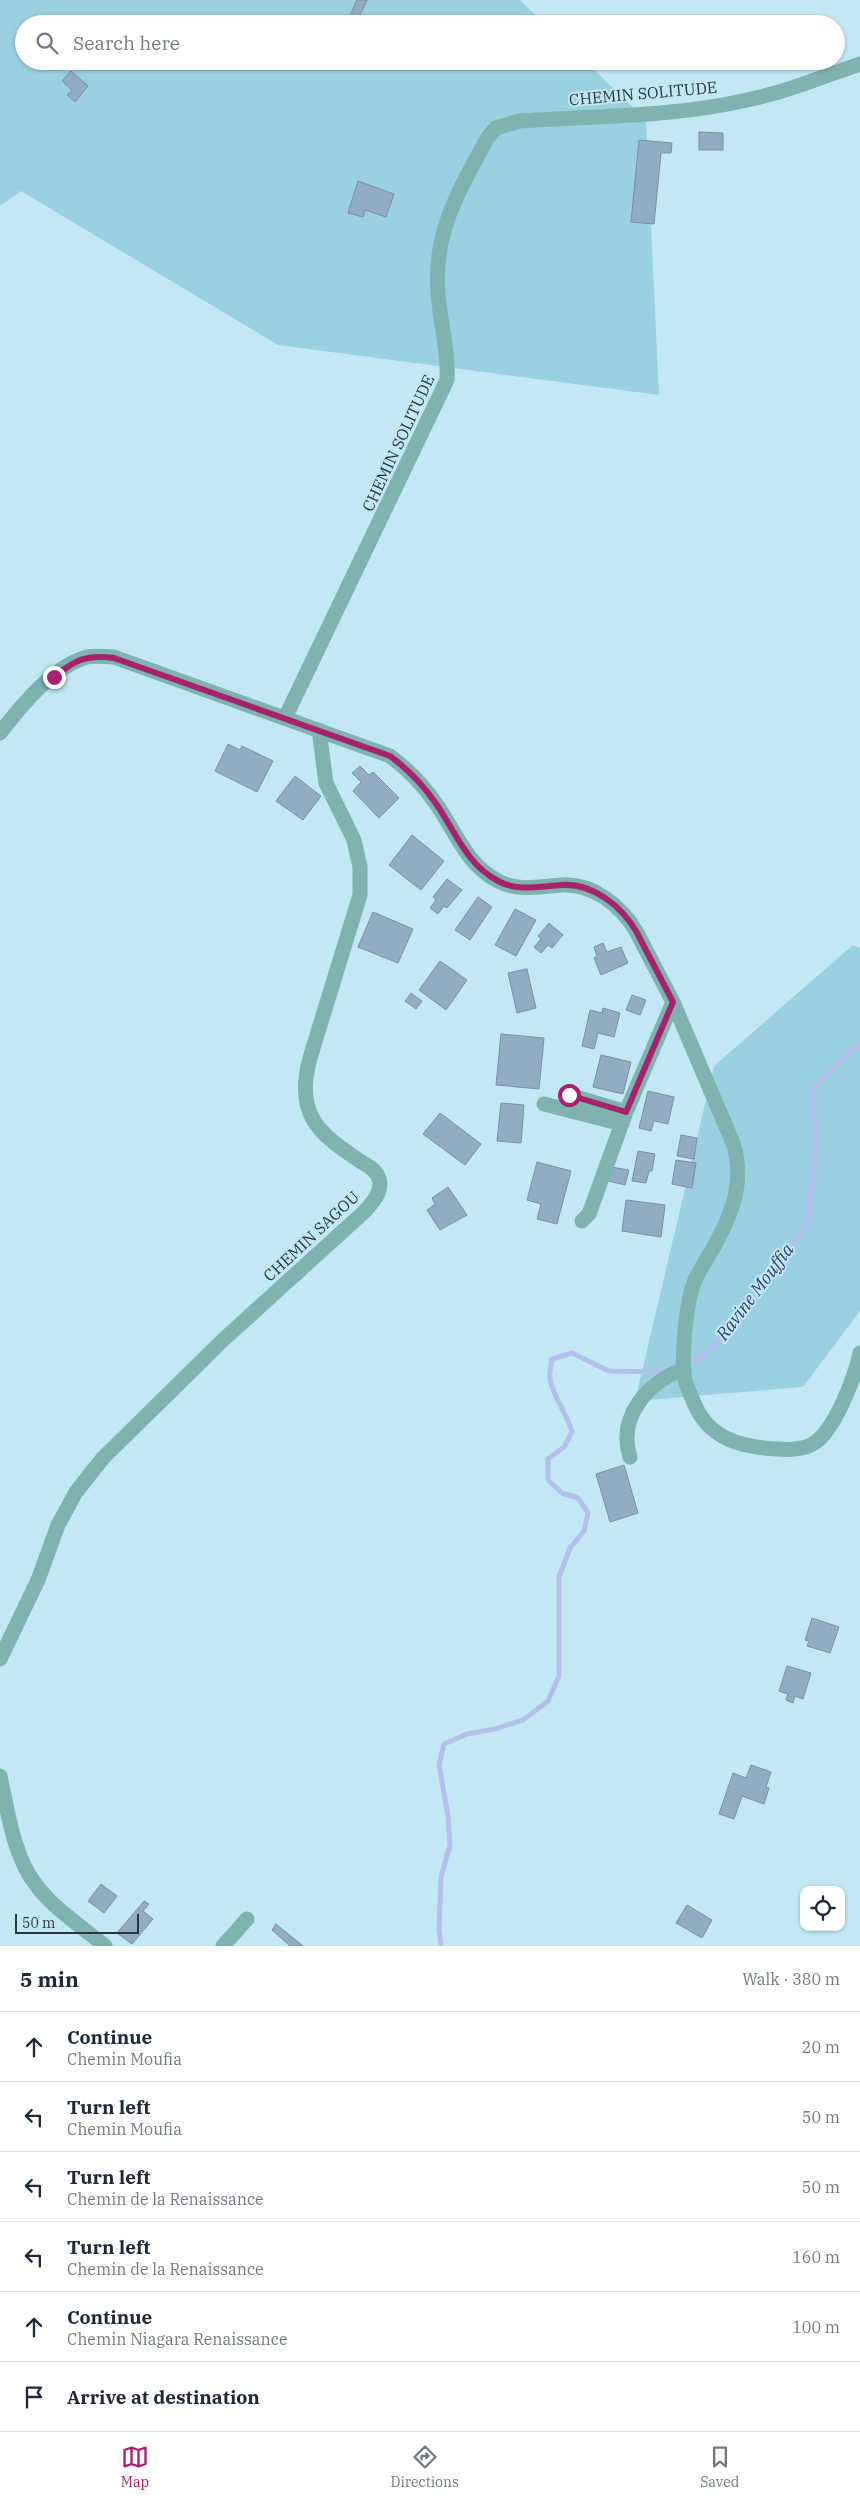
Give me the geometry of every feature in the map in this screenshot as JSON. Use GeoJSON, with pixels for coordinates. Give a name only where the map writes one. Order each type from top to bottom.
{"type":"FeatureCollection","features":[{"type":"Feature","properties":{"kind":"street","name":"CHEMIN SOLITUDE"},"geometry":{"type":"LineString","coordinates":[[845,70],[860,64]]}},
{"type":"Feature","properties":{"kind":"street","name":"CHEMIN SOLITUDE"},"geometry":{"type":"LineString","coordinates":[[285,718],[448,380],[438,292],[438,245],[444,224],[488,137],[496,128],[519,121],[676,110],[746,101],[806,84],[844,70]]}},
{"type":"Feature","properties":{"kind":"street"},"geometry":{"type":"LineString","coordinates":[[0,733],[41,687],[70,664],[88,656],[114,658],[133,663],[390,756],[422,784],[473,862],[488,876],[501,883],[517,887],[576,886],[588,889],[613,904],[630,920],[673,1002],[733,1143],[739,1175],[732,1210],[694,1282],[689,1305],[684,1369],[688,1388],[698,1412],[713,1432],[725,1439],[760,1448],[800,1448],[816,1443],[828,1430],[837,1412],[858,1365],[860,1354]]}},
{"type":"Feature","properties":{"kind":"street","name":"CHEMIN SAGOU"},"geometry":{"type":"LineString","coordinates":[[0,1659],[38,1580],[58,1525],[76,1492],[117,1444],[223,1340],[364,1212],[379,1192],[380,1185],[377,1173],[319,1131],[307,1105],[305,1090],[305,1075],[360,895],[360,867],[354,840],[326,783],[319,730]]}},
{"type":"Feature","properties":{"kind":"street"},"geometry":{"type":"LineString","coordinates":[[582,1221],[588,1214],[624,1118],[673,1002]]}},
{"type":"Feature","properties":{"kind":"street"},"geometry":{"type":"LineString","coordinates":[[569,1095],[624,1118]]}},
{"type":"Feature","properties":{"kind":"street"},"geometry":{"type":"LineString","coordinates":[[544,1104],[624,1118]]}},
{"type":"Feature","properties":{"kind":"street"},"geometry":{"type":"LineString","coordinates":[[630,1457],[626,1445],[628,1423],[638,1405],[658,1381],[684,1369]]}},
{"type":"Feature","properties":{"kind":"street"},"geometry":{"type":"LineString","coordinates":[[0,1776],[18,1849],[35,1884],[48,1899],[105,1946]]}},
{"type":"Feature","properties":{"kind":"street"},"geometry":{"type":"LineString","coordinates":[[223,1946],[248,1919]]}},
{"type":"Feature","properties":{"kind":"shaded area"},"geometry":{"type":"Polygon","coordinates":[[[0,0],[520,0],[536,15],[15,15],[15,70],[594,70],[646,120],[659,395],[278,345],[21,191],[0,206],[0,0]]]}},
{"type":"Feature","properties":{"kind":"shaded area"},"geometry":{"type":"Polygon","coordinates":[[[853,945],[860,948],[860,1311],[803,1387],[635,1401],[714,1066],[853,945]]]}},
{"type":"Feature","properties":{"kind":"building"},"geometry":{"type":"Polygon","coordinates":[[[357,0],[367,0],[360,15],[350,15],[357,0]]]}},
{"type":"Feature","properties":{"kind":"building"},"geometry":{"type":"Polygon","coordinates":[[[71,71],[88,86],[75,102],[67,95],[72,90],[62,81],[71,71]]]}},
{"type":"Feature","properties":{"kind":"building"},"geometry":{"type":"Polygon","coordinates":[[[699,132],[723,133],[723,150],[699,150],[699,132]]]}},
{"type":"Feature","properties":{"kind":"building"},"geometry":{"type":"Polygon","coordinates":[[[639,140],[672,143],[671,153],[661,153],[654,224],[631,222],[639,140]]]}},
{"type":"Feature","properties":{"kind":"building"},"geometry":{"type":"Polygon","coordinates":[[[358,181],[394,194],[386,217],[365,210],[363,217],[348,213],[358,181]]]}},
{"type":"Feature","properties":{"kind":"building"},"geometry":{"type":"Polygon","coordinates":[[[228,744],[240,750],[242,746],[273,761],[257,792],[215,771],[228,744]]]}},
{"type":"Feature","properties":{"kind":"building"},"geometry":{"type":"Polygon","coordinates":[[[360,766],[369,775],[373,772],[399,798],[379,818],[353,791],[361,782],[352,773],[360,766]]]}},
{"type":"Feature","properties":{"kind":"building"},"geometry":{"type":"Polygon","coordinates":[[[295,776],[321,796],[303,820],[276,801],[295,776]]]}},
{"type":"Feature","properties":{"kind":"building"},"geometry":{"type":"Polygon","coordinates":[[[412,835],[444,861],[421,890],[389,865],[412,835]]]}},
{"type":"Feature","properties":{"kind":"building"},"geometry":{"type":"Polygon","coordinates":[[[447,879],[462,890],[447,908],[444,906],[438,914],[430,908],[436,900],[433,897],[447,879]]]}},
{"type":"Feature","properties":{"kind":"building"},"geometry":{"type":"Polygon","coordinates":[[[478,897],[492,907],[470,940],[455,930],[478,897]]]}},
{"type":"Feature","properties":{"kind":"building"},"geometry":{"type":"Polygon","coordinates":[[[515,909],[536,920],[516,956],[495,945],[515,909]]]}},
{"type":"Feature","properties":{"kind":"building"},"geometry":{"type":"Polygon","coordinates":[[[373,912],[413,929],[398,963],[358,947],[373,912]]]}},
{"type":"Feature","properties":{"kind":"building"},"geometry":{"type":"Polygon","coordinates":[[[549,923],[563,935],[552,948],[548,945],[541,953],[534,947],[541,939],[538,936],[549,923]]]}},
{"type":"Feature","properties":{"kind":"building"},"geometry":{"type":"Polygon","coordinates":[[[603,943],[607,952],[621,947],[628,963],[601,975],[594,958],[597,956],[594,947],[603,943]]]}},
{"type":"Feature","properties":{"kind":"building"},"geometry":{"type":"Polygon","coordinates":[[[440,961],[467,980],[446,1010],[419,990],[440,961]]]}},
{"type":"Feature","properties":{"kind":"building"},"geometry":{"type":"Polygon","coordinates":[[[527,969],[536,1008],[517,1013],[508,973],[527,969]]]}},
{"type":"Feature","properties":{"kind":"building"},"geometry":{"type":"Polygon","coordinates":[[[411,993],[422,1001],[416,1009],[405,1001],[411,993]]]}},
{"type":"Feature","properties":{"kind":"building"},"geometry":{"type":"Polygon","coordinates":[[[632,995],[646,1000],[640,1015],[626,1010],[632,995]]]}},
{"type":"Feature","properties":{"kind":"building"},"geometry":{"type":"Polygon","coordinates":[[[603,1008],[620,1013],[614,1037],[598,1033],[594,1049],[582,1046],[590,1010],[602,1013],[603,1008]]]}},
{"type":"Feature","properties":{"kind":"building"},"geometry":{"type":"Polygon","coordinates":[[[501,1034],[544,1038],[539,1089],[496,1085],[501,1034]]]}},
{"type":"Feature","properties":{"kind":"building"},"geometry":{"type":"Polygon","coordinates":[[[601,1055],[631,1062],[623,1094],[593,1087],[601,1055]]]}},
{"type":"Feature","properties":{"kind":"building"},"geometry":{"type":"Polygon","coordinates":[[[648,1091],[674,1097],[668,1124],[654,1121],[651,1131],[639,1128],[648,1091]]]}},
{"type":"Feature","properties":{"kind":"building"},"geometry":{"type":"Polygon","coordinates":[[[501,1103],[524,1105],[521,1143],[497,1141],[501,1103]]]}},
{"type":"Feature","properties":{"kind":"building"},"geometry":{"type":"Polygon","coordinates":[[[440,1113],[481,1144],[465,1165],[423,1134],[440,1113]]]}},
{"type":"Feature","properties":{"kind":"building"},"geometry":{"type":"Polygon","coordinates":[[[681,1135],[697,1138],[694,1159],[677,1156],[681,1135]]]}},
{"type":"Feature","properties":{"kind":"building"},"geometry":{"type":"Polygon","coordinates":[[[638,1151],[655,1154],[652,1171],[649,1171],[646,1183],[632,1181],[638,1151]]]}},
{"type":"Feature","properties":{"kind":"building"},"geometry":{"type":"Polygon","coordinates":[[[676,1160],[696,1163],[692,1188],[672,1184],[676,1160]]]}},
{"type":"Feature","properties":{"kind":"building"},"geometry":{"type":"Polygon","coordinates":[[[537,1162],[571,1171],[557,1224],[537,1219],[541,1204],[527,1200],[537,1162]]]}},
{"type":"Feature","properties":{"kind":"building"},"geometry":{"type":"Polygon","coordinates":[[[611,1167],[629,1170],[625,1185],[608,1181],[611,1167]]]}},
{"type":"Feature","properties":{"kind":"building"},"geometry":{"type":"Polygon","coordinates":[[[448,1187],[467,1215],[440,1230],[427,1210],[435,1204],[432,1198],[448,1187]]]}},
{"type":"Feature","properties":{"kind":"building"},"geometry":{"type":"Polygon","coordinates":[[[626,1200],[665,1205],[661,1237],[622,1231],[626,1200]]]}},
{"type":"Feature","properties":{"kind":"building"},"geometry":{"type":"Polygon","coordinates":[[[624,1465],[638,1513],[610,1522],[596,1474],[624,1465]]]}},
{"type":"Feature","properties":{"kind":"building"},"geometry":{"type":"Polygon","coordinates":[[[812,1618],[839,1627],[830,1653],[807,1646],[809,1641],[805,1640],[812,1618]]]}},
{"type":"Feature","properties":{"kind":"building"},"geometry":{"type":"Polygon","coordinates":[[[787,1666],[811,1673],[803,1699],[795,1696],[793,1703],[786,1700],[788,1694],[779,1691],[787,1666]]]}},
{"type":"Feature","properties":{"kind":"building"},"geometry":{"type":"Polygon","coordinates":[[[751,1765],[771,1772],[766,1787],[769,1788],[764,1804],[742,1796],[734,1819],[719,1814],[733,1773],[746,1778],[751,1765]]]}},
{"type":"Feature","properties":{"kind":"building"},"geometry":{"type":"Polygon","coordinates":[[[101,1884],[117,1896],[104,1913],[88,1901],[101,1884]]]}},
{"type":"Feature","properties":{"kind":"building"},"geometry":{"type":"Polygon","coordinates":[[[144,1901],[149,1904],[143,1911],[153,1919],[132,1944],[117,1933],[144,1901]]]}},
{"type":"Feature","properties":{"kind":"building"},"geometry":{"type":"Polygon","coordinates":[[[687,1905],[712,1920],[702,1938],[676,1923],[687,1905]]]}},
{"type":"Feature","properties":{"kind":"building"},"geometry":{"type":"Polygon","coordinates":[[[276,1924],[303,1946],[290,1946],[272,1930],[276,1924]]]}},
{"type":"Feature","properties":{"kind":"waterway","name":"Ravine Mouffia"},"geometry":{"type":"LineString","coordinates":[[686,1364],[702,1356],[742,1316],[807,1223],[817,1137],[812,1110],[813,1089],[860,1042]]}},
{"type":"Feature","properties":{"kind":"waterway","name":"Ravine Mouffia"},"geometry":{"type":"LineString","coordinates":[[441,1946],[439,1929],[441,1877],[450,1845],[448,1816],[439,1765],[444,1744],[467,1734],[495,1729],[523,1720],[548,1701],[559,1676],[559,1577],[570,1548],[584,1531],[588,1513],[578,1498],[562,1493],[548,1480],[548,1459],[564,1447],[572,1432],[550,1379],[552,1359],[572,1353],[609,1371],[659,1372],[668,1370]]}},
{"type":"Feature","properties":{"kind":"route"},"geometry":{"type":"LineString","coordinates":[[54,677],[70,664],[88,656],[114,658],[133,663],[390,756],[422,784],[473,862],[488,876],[501,883],[517,887],[534,888],[564,885],[588,889],[622,911],[630,920],[673,1002],[626,1112],[569,1095]]}}]}
